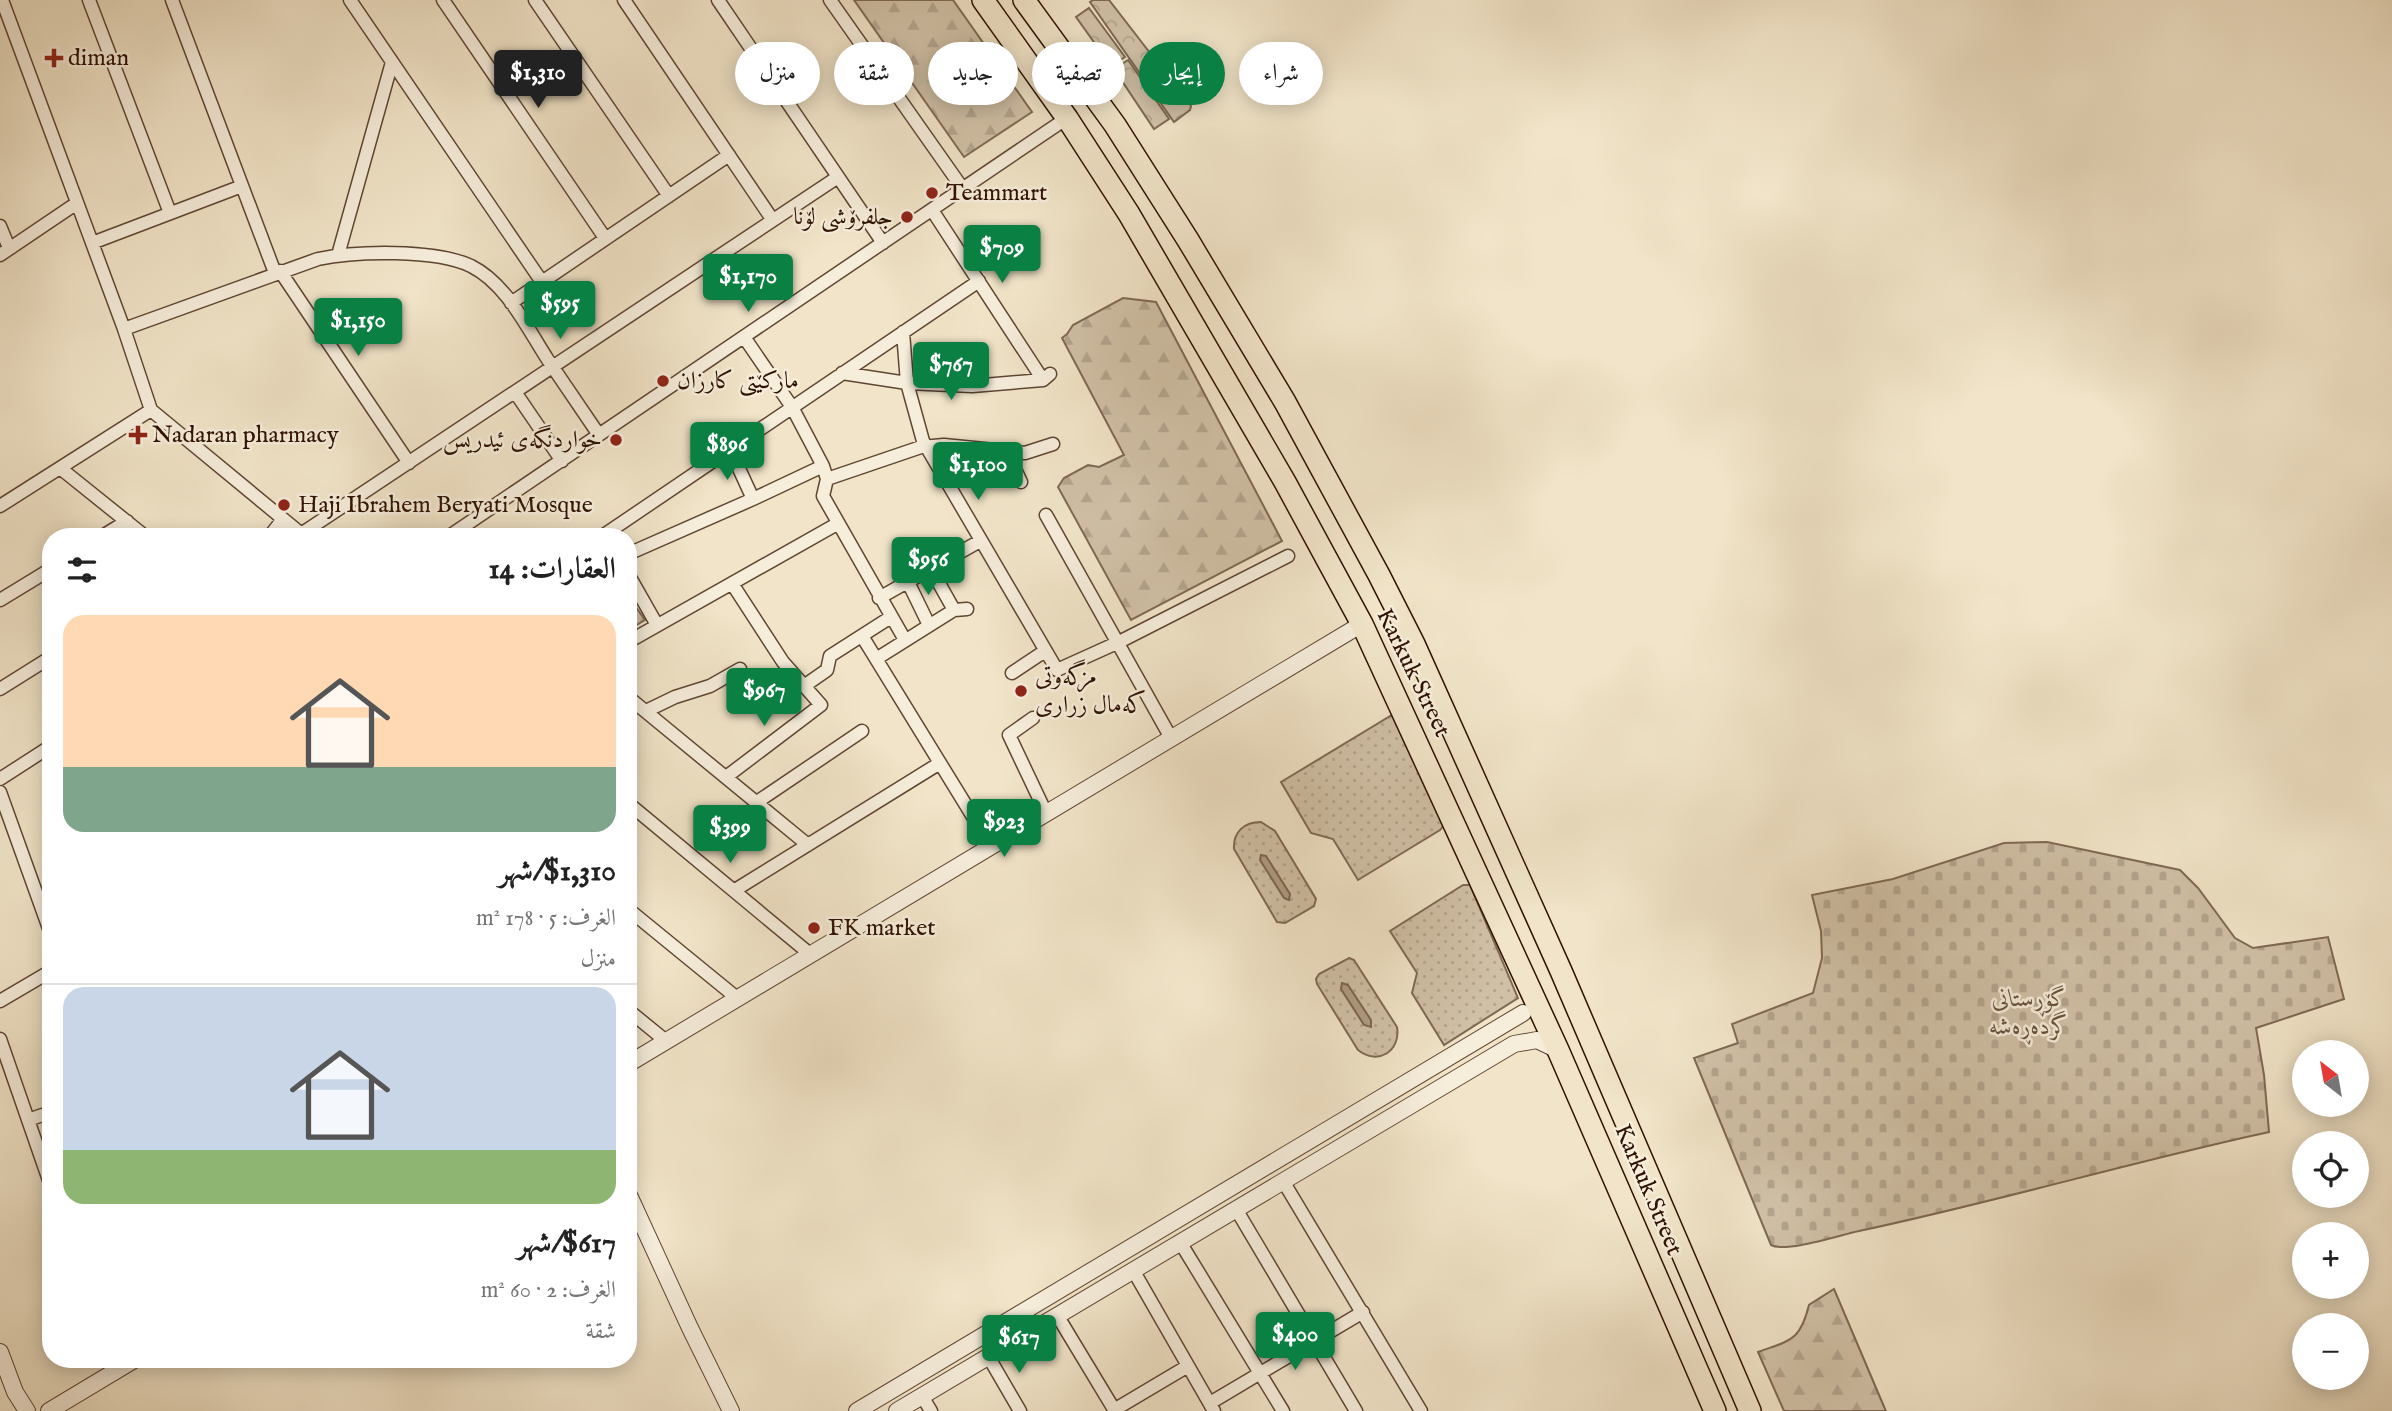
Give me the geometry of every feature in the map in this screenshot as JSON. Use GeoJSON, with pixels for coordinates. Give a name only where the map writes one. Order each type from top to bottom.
{"type":"FeatureCollection","features":[{"type":"Feature","properties":{"kind":"highway","name":"Karkuk Street"},"geometry":{"type":"LineString","coordinates":[[982,0],[1067,118],[1129,214],[1285,482],[1362,624],[1558,1050],[1715,1411]]}},
{"type":"Feature","properties":{"kind":"highway","name":"Karkuk Street"},"geometry":{"type":"LineString","coordinates":[[1024,0],[1123,137],[1195,251],[1320,464],[1414,645],[1561,971],[1750,1411]]}},
{"type":"Feature","properties":{"kind":"highway"},"geometry":{"type":"LineString","coordinates":[[1285,482],[1320,464]]}},
{"type":"Feature","properties":{"kind":"street"},"geometry":{"type":"LineString","coordinates":[[2,0],[124,329],[151,410],[294,528]]}},
{"type":"Feature","properties":{"kind":"street"},"geometry":{"type":"LineString","coordinates":[[89,0],[170,213]]}},
{"type":"Feature","properties":{"kind":"street"},"geometry":{"type":"LineString","coordinates":[[172,0],[277,272],[409,463]]}},
{"type":"Feature","properties":{"kind":"street"},"geometry":{"type":"LineString","coordinates":[[350,0],[542,282]]}},
{"type":"Feature","properties":{"kind":"street"},"geometry":{"type":"LineString","coordinates":[[443,0],[605,238]]}},
{"type":"Feature","properties":{"kind":"street"},"geometry":{"type":"LineString","coordinates":[[535,0],[669,196]]}},
{"type":"Feature","properties":{"kind":"street"},"geometry":{"type":"LineString","coordinates":[[624,0],[772,219]]}},
{"type":"Feature","properties":{"kind":"street"},"geometry":{"type":"LineString","coordinates":[[718,0],[883,243]]}},
{"type":"Feature","properties":{"kind":"street"},"geometry":{"type":"LineString","coordinates":[[830,0],[963,190]]}},
{"type":"Feature","properties":{"kind":"street"},"geometry":{"type":"LineString","coordinates":[[338,255],[392,62]]}},
{"type":"Feature","properties":{"kind":"street"},"geometry":{"type":"LineString","coordinates":[[462,528],[1067,118]]}},
{"type":"Feature","properties":{"kind":"street"},"geometry":{"type":"LineString","coordinates":[[511,303],[729,155]]}},
{"type":"Feature","properties":{"kind":"street"},"geometry":{"type":"LineString","coordinates":[[315,528],[552,366],[838,177]]}},
{"type":"Feature","properties":{"kind":"street"},"geometry":{"type":"LineString","coordinates":[[92,243],[242,186]]}},
{"type":"Feature","properties":{"kind":"street"},"geometry":{"type":"LineString","coordinates":[[0,226],[4,251],[77,203]]}},
{"type":"Feature","properties":{"kind":"street"},"geometry":{"type":"LineString","coordinates":[[842,373],[907,383],[972,386],[1046,377],[932,210]]}},
{"type":"Feature","properties":{"kind":"street"},"geometry":{"type":"LineString","coordinates":[[124,329],[301,263],[338,255],[414,255],[456,261],[484,275],[511,303],[599,435]]}},
{"type":"Feature","properties":{"kind":"street"},"geometry":{"type":"LineString","coordinates":[[616,528],[979,281]]}},
{"type":"Feature","properties":{"kind":"street"},"geometry":{"type":"LineString","coordinates":[[903,332],[907,383],[927,447],[1057,670],[1119,642],[1288,556]]}},
{"type":"Feature","properties":{"kind":"street"},"geometry":{"type":"LineString","coordinates":[[744,337],[792,407],[823,466],[827,479],[822,496],[905,640]]}},
{"type":"Feature","properties":{"kind":"street"},"geometry":{"type":"LineString","coordinates":[[515,391],[562,461]]}},
{"type":"Feature","properties":{"kind":"street"},"geometry":{"type":"LineString","coordinates":[[0,506],[151,410]]}},
{"type":"Feature","properties":{"kind":"street"},"geometry":{"type":"LineString","coordinates":[[827,479],[899,453],[927,447],[944,445],[1025,453],[1053,444]]}},
{"type":"Feature","properties":{"kind":"street"},"geometry":{"type":"LineString","coordinates":[[730,449],[753,499]]}},
{"type":"Feature","properties":{"kind":"street"},"geometry":{"type":"LineString","coordinates":[[1007,452],[1021,482]]}},
{"type":"Feature","properties":{"kind":"street"},"geometry":{"type":"LineString","coordinates":[[637,550],[823,466]]}},
{"type":"Feature","properties":{"kind":"street"},"geometry":{"type":"LineString","coordinates":[[60,468],[135,528]]}},
{"type":"Feature","properties":{"kind":"street"},"geometry":{"type":"LineString","coordinates":[[1046,514],[1171,738]]}},
{"type":"Feature","properties":{"kind":"street"},"geometry":{"type":"LineString","coordinates":[[276,528],[284,519]]}},
{"type":"Feature","properties":{"kind":"street"},"geometry":{"type":"LineString","coordinates":[[116,528],[127,521]]}},
{"type":"Feature","properties":{"kind":"street"},"geometry":{"type":"LineString","coordinates":[[637,637],[837,524]]}},
{"type":"Feature","properties":{"kind":"street"},"geometry":{"type":"LineString","coordinates":[[879,598],[980,541]]}},
{"type":"Feature","properties":{"kind":"street"},"geometry":{"type":"LineString","coordinates":[[876,659],[929,625],[961,609],[931,569]]}},
{"type":"Feature","properties":{"kind":"street"},"geometry":{"type":"LineString","coordinates":[[0,600],[42,574]]}},
{"type":"Feature","properties":{"kind":"street"},"geometry":{"type":"LineString","coordinates":[[908,582],[929,625]]}},
{"type":"Feature","properties":{"kind":"street"},"geometry":{"type":"LineString","coordinates":[[726,777],[821,705],[783,662],[733,585]]}},
{"type":"Feature","properties":{"kind":"street"},"geometry":{"type":"LineString","coordinates":[[637,590],[657,625]]}},
{"type":"Feature","properties":{"kind":"street"},"geometry":{"type":"LineString","coordinates":[[804,686],[827,670],[830,656],[891,617]]}},
{"type":"Feature","properties":{"kind":"street"},"geometry":{"type":"LineString","coordinates":[[637,1059],[1362,624]]}},
{"type":"Feature","properties":{"kind":"street"},"geometry":{"type":"LineString","coordinates":[[862,636],[991,846]]}},
{"type":"Feature","properties":{"kind":"street"},"geometry":{"type":"LineString","coordinates":[[1013,673],[1045,651]]}},
{"type":"Feature","properties":{"kind":"street"},"geometry":{"type":"LineString","coordinates":[[0,689],[42,663]]}},
{"type":"Feature","properties":{"kind":"street"},"geometry":{"type":"LineString","coordinates":[[646,711],[675,697],[710,686],[740,669]]}},
{"type":"Feature","properties":{"kind":"street"},"geometry":{"type":"LineString","coordinates":[[637,704],[808,845]]}},
{"type":"Feature","properties":{"kind":"street"},"geometry":{"type":"LineString","coordinates":[[1033,718],[1009,735],[1046,813]]}},
{"type":"Feature","properties":{"kind":"street"},"geometry":{"type":"LineString","coordinates":[[757,802],[862,731]]}},
{"type":"Feature","properties":{"kind":"street"},"geometry":{"type":"LineString","coordinates":[[0,779],[42,752]]}},
{"type":"Feature","properties":{"kind":"street"},"geometry":{"type":"LineString","coordinates":[[735,890],[940,763]]}},
{"type":"Feature","properties":{"kind":"street"},"geometry":{"type":"LineString","coordinates":[[0,792],[42,909]]}},
{"type":"Feature","properties":{"kind":"street"},"geometry":{"type":"LineString","coordinates":[[637,810],[810,954]]}},
{"type":"Feature","properties":{"kind":"street"},"geometry":{"type":"LineString","coordinates":[[637,916],[737,998]]}},
{"type":"Feature","properties":{"kind":"street"},"geometry":{"type":"LineString","coordinates":[[0,1001],[42,976]]}},
{"type":"Feature","properties":{"kind":"street"},"geometry":{"type":"LineString","coordinates":[[1514,1044],[1523,1027],[1526,982]]}},
{"type":"Feature","properties":{"kind":"street"},"geometry":{"type":"LineString","coordinates":[[857,1411],[1523,1013]]}},
{"type":"Feature","properties":{"kind":"street"},"geometry":{"type":"LineString","coordinates":[[637,1017],[666,1041]]}},
{"type":"Feature","properties":{"kind":"street"},"geometry":{"type":"LineString","coordinates":[[0,1039],[42,1160]]}},
{"type":"Feature","properties":{"kind":"street"},"geometry":{"type":"LineString","coordinates":[[897,1411],[1514,1044],[1537,1040],[1558,1050]]}},
{"type":"Feature","properties":{"kind":"street"},"geometry":{"type":"LineString","coordinates":[[28,1120],[42,1115]]}},
{"type":"Feature","properties":{"kind":"street"},"geometry":{"type":"LineString","coordinates":[[1283,1181],[1421,1411]]}},
{"type":"Feature","properties":{"kind":"street"},"geometry":{"type":"LineString","coordinates":[[1236,1209],[1356,1411]]}},
{"type":"Feature","properties":{"kind":"street"},"geometry":{"type":"LineString","coordinates":[[1194,1210],[1204,1228]]}},
{"type":"Feature","properties":{"kind":"street"},"geometry":{"type":"LineString","coordinates":[[637,1213],[730,1411]]}},
{"type":"Feature","properties":{"kind":"street"},"geometry":{"type":"LineString","coordinates":[[1180,1242],[1283,1411]]}},
{"type":"Feature","properties":{"kind":"street"},"geometry":{"type":"LineString","coordinates":[[1133,1270],[1212,1407],[1260,1373],[1363,1312]]}},
{"type":"Feature","properties":{"kind":"street"},"geometry":{"type":"LineString","coordinates":[[1057,1315],[1114,1410],[1188,1366]]}},
{"type":"Feature","properties":{"kind":"street"},"geometry":{"type":"LineString","coordinates":[[962,1349],[972,1366]]}},
{"type":"Feature","properties":{"kind":"street"},"geometry":{"type":"LineString","coordinates":[[0,1352],[15,1392],[27,1411]]}},
{"type":"Feature","properties":{"kind":"street"},"geometry":{"type":"LineString","coordinates":[[988,1356],[1020,1411]]}},
{"type":"Feature","properties":{"kind":"street"},"geometry":{"type":"LineString","coordinates":[[49,1411],[111,1368]]}},
{"type":"Feature","properties":{"kind":"street"},"geometry":{"type":"LineString","coordinates":[[922,1396],[930,1411]]}},
{"type":"Feature","properties":{"kind":"green space"},"geometry":{"type":"Polygon","coordinates":[[[854,0],[953,0],[983,42],[928,42],[928,105],[1018,105],[1018,92],[1032,112],[964,157],[914,86],[914,42],[883,42],[854,0]]]}},
{"type":"Feature","properties":{"kind":"green space"},"geometry":{"type":"Polygon","coordinates":[[[1109,0],[1141,42],[1139,42],[1139,72],[1125,52],[1125,42],[1118,42],[1090,2],[1109,0]]]}},
{"type":"Feature","properties":{"kind":"green space"},"geometry":{"type":"Polygon","coordinates":[[[1089,8],[1114,42],[1094,42],[1076,17],[1089,8]]]}},
{"type":"Feature","properties":{"kind":"green space"},"geometry":{"type":"Polygon","coordinates":[[[1128,60],[1139,76],[1139,105],[1159,105],[1169,119],[1154,129],[1125,86],[1125,62],[1128,60]]]}},
{"type":"Feature","properties":{"kind":"green space"},"geometry":{"type":"Polygon","coordinates":[[[1162,105],[1190,105],[1190,110],[1174,122],[1162,105]]]}},
{"type":"Feature","properties":{"kind":"green space"},"geometry":{"type":"Polygon","coordinates":[[[1123,298],[1156,302],[1282,541],[1131,620],[1058,487],[1064,478],[1088,465],[1099,467],[1124,455],[1062,338],[1073,325],[1123,298]]]}},
{"type":"Feature","properties":{"kind":"green space"},"geometry":{"type":"Polygon","coordinates":[[[637,609],[645,620],[637,625],[637,609]]]}},
{"type":"Feature","properties":{"kind":"green space"},"geometry":{"type":"Polygon","coordinates":[[[1392,715],[1444,825],[1358,880],[1333,839],[1311,833],[1281,782],[1392,715]]]}},
{"type":"Feature","properties":{"kind":"green space"},"geometry":{"type":"Polygon","coordinates":[[[1261,822],[1275,831],[1316,899],[1314,906],[1285,923],[1277,922],[1234,849],[1235,838],[1241,829],[1261,822]]]}},
{"type":"Feature","properties":{"kind":"green space","name":"گۆڕستانی گردەڕەشە"},"geometry":{"type":"Polygon","coordinates":[[[2047,842],[2180,870],[2198,888],[2235,938],[2253,948],[2328,937],[2344,999],[2256,1028],[2264,1075],[2269,1132],[1814,1242],[1788,1247],[1771,1245],[1694,1058],[1738,1043],[1732,1024],[1813,993],[1822,958],[1821,931],[1812,895],[1893,879],[2004,843],[2047,842]]]}},
{"type":"Feature","properties":{"kind":"green space"},"geometry":{"type":"Polygon","coordinates":[[[1463,885],[1470,885],[1518,998],[1444,1045],[1412,993],[1417,973],[1390,931],[1463,885]]]}},
{"type":"Feature","properties":{"kind":"green space"},"geometry":{"type":"Polygon","coordinates":[[[1349,958],[1354,960],[1397,1027],[1395,1043],[1386,1054],[1373,1057],[1358,1050],[1317,984],[1319,974],[1349,958]]]}},
{"type":"Feature","properties":{"kind":"green space"},"geometry":{"type":"Polygon","coordinates":[[[1834,1289],[1886,1411],[1784,1411],[1758,1352],[1793,1338],[1802,1326],[1809,1305],[1834,1289]]]}},
{"type":"Feature","properties":{"kind":"shaded area"},"geometry":{"type":"Polygon","coordinates":[[[1261,855],[1266,856],[1290,894],[1289,900],[1284,898],[1260,860],[1261,855]]]}},
{"type":"Feature","properties":{"kind":"shaded area"},"geometry":{"type":"Polygon","coordinates":[[[1342,983],[1348,985],[1371,1020],[1371,1027],[1364,1025],[1341,989],[1342,983]]]}},
{"type":"Feature","properties":{"kind":"place","name":"diman"},"geometry":{"type":"Point","coordinates":[54,58]}},
{"type":"Feature","properties":{"kind":"place","name":"Teammart"},"geometry":{"type":"Point","coordinates":[932,193]}},
{"type":"Feature","properties":{"kind":"place","name":"جلفرۆشی لۆنا"},"geometry":{"type":"Point","coordinates":[907,217]}},
{"type":"Feature","properties":{"kind":"place","name":"مارکێتی کارزان"},"geometry":{"type":"Point","coordinates":[663,381]}},
{"type":"Feature","properties":{"kind":"place","name":"Nadaran pharmacy"},"geometry":{"type":"Point","coordinates":[138,435]}},
{"type":"Feature","properties":{"kind":"place","name":"خواردنگەی ئیدریس"},"geometry":{"type":"Point","coordinates":[616,440]}},
{"type":"Feature","properties":{"kind":"place","name":"Haji Ibrahem Beryati Mosque"},"geometry":{"type":"Point","coordinates":[284,505]}},
{"type":"Feature","properties":{"kind":"place","name":"مزگەوتی کەمال زراری"},"geometry":{"type":"Point","coordinates":[1021,691]}},
{"type":"Feature","properties":{"kind":"place","name":"FK market"},"geometry":{"type":"Point","coordinates":[814,928]}}]}
